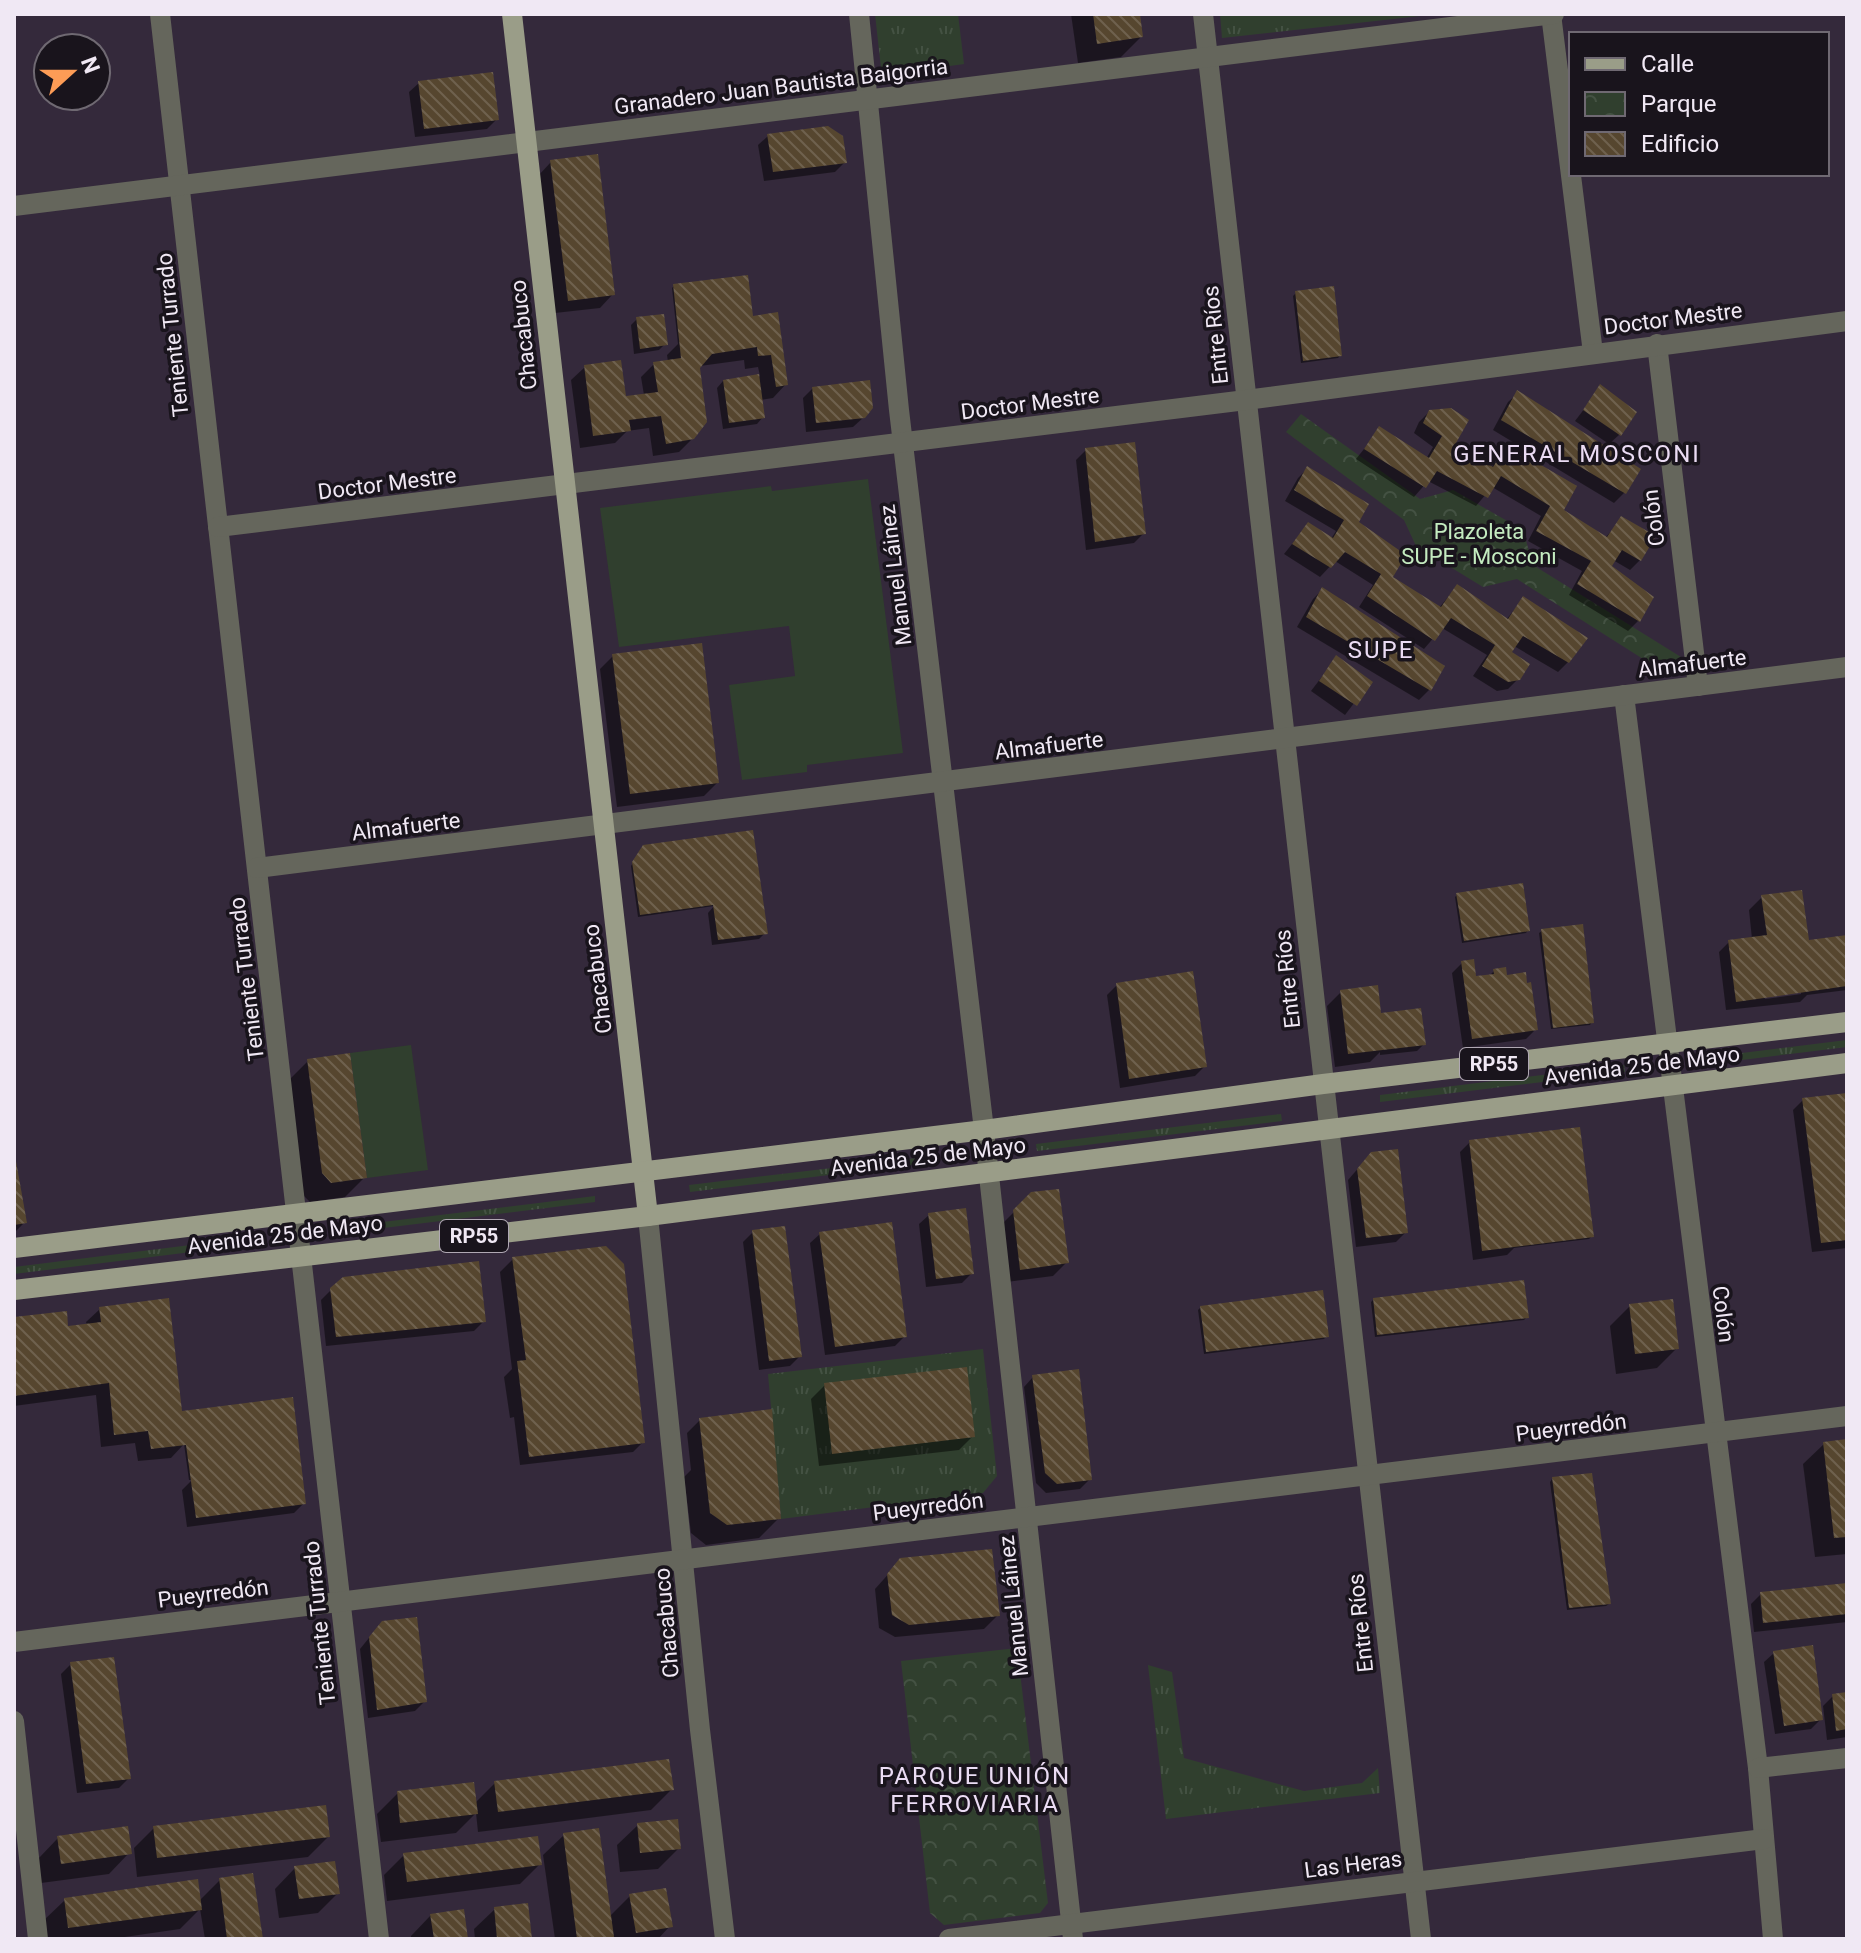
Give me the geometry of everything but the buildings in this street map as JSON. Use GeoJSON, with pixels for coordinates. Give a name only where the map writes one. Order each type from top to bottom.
{"type":"FeatureCollection","features":[{"type":"Feature","properties":{"kind":"main road","name":"Chacabuco"},"geometry":{"type":"LineString","coordinates":[[512,14],[648,1216]]}},
{"type":"Feature","properties":{"kind":"main road","name":"Avenida 25 de Mayo"},"geometry":{"type":"LineString","coordinates":[[14,1248],[984,1130],[1323,1084],[1847,1022]]}},
{"type":"Feature","properties":{"kind":"main road","name":"Avenida 25 de Mayo"},"geometry":{"type":"LineString","coordinates":[[14,1290],[648,1216],[1847,1063]]}},
{"type":"Feature","properties":{"kind":"street","name":"Teniente Turrado"},"geometry":{"type":"LineString","coordinates":[[160,14],[379,1939]]}},
{"type":"Feature","properties":{"kind":"street","name":"Manuel Láinez"},"geometry":{"type":"LineString","coordinates":[[859,14],[903,443],[984,1130],[1072,1931]]}},
{"type":"Feature","properties":{"kind":"street","name":"Entre Ríos"},"geometry":{"type":"LineString","coordinates":[[1203,14],[1421,1939]]}},
{"type":"Feature","properties":{"kind":"street","name":"Granadero Juan Bautista Baigorria"},"geometry":{"type":"LineString","coordinates":[[14,206],[1552,14]]}},
{"type":"Feature","properties":{"kind":"street"},"geometry":{"type":"LineString","coordinates":[[1552,14],[1569,155]]}},
{"type":"Feature","properties":{"kind":"street"},"geometry":{"type":"LineString","coordinates":[[1572,176],[1593,353]]}},
{"type":"Feature","properties":{"kind":"street","name":"Doctor Mestre"},"geometry":{"type":"LineString","coordinates":[[218,527],[1246,400],[1847,321]]}},
{"type":"Feature","properties":{"kind":"street","name":"Colón"},"geometry":{"type":"LineString","coordinates":[[1657,344],[1698,686]]}},
{"type":"Feature","properties":{"kind":"street","name":"Almafuerte"},"geometry":{"type":"LineString","coordinates":[[257,868],[1847,667]]}},
{"type":"Feature","properties":{"kind":"street","name":"Colón"},"geometry":{"type":"LineString","coordinates":[[1624,695],[1670,1085],[1758,1768],[1773,1939]]}},
{"type":"Feature","properties":{"kind":"street","name":"Chacabuco"},"geometry":{"type":"LineString","coordinates":[[648,1216],[700,1730],[725,1939]]}},
{"type":"Feature","properties":{"kind":"street","name":"Pueyrredón"},"geometry":{"type":"LineString","coordinates":[[14,1642],[1847,1416]]}},
{"type":"Feature","properties":{"kind":"street"},"geometry":{"type":"LineString","coordinates":[[14,1721],[38,1939]]}},
{"type":"Feature","properties":{"kind":"street"},"geometry":{"type":"LineString","coordinates":[[1758,1768],[1847,1758]]}},
{"type":"Feature","properties":{"kind":"street","name":"Las Heras"},"geometry":{"type":"LineString","coordinates":[[949,1939],[1072,1931],[1414,1880],[1764,1839]]}},
{"type":"Feature","properties":{"kind":"green space"},"geometry":{"type":"Polygon","coordinates":[[[875,14],[958,14],[964,64],[892,74],[881,68],[875,14]]]}},
{"type":"Feature","properties":{"kind":"green space"},"geometry":{"type":"Polygon","coordinates":[[[1220,14],[1438,14],[1222,38],[1220,14]]]}},
{"type":"Feature","properties":{"kind":"green space","name":"Plazoleta SUPE - Mosconi"},"geometry":{"type":"Polygon","coordinates":[[[1301,414],[1420,499],[1453,490],[1523,530],[1533,565],[1681,657],[1670,670],[1662,671],[1517,579],[1483,587],[1416,546],[1404,520],[1286,432],[1301,414]]]}},
{"type":"Feature","properties":{"kind":"green space"},"geometry":{"type":"Polygon","coordinates":[[[868,479],[903,753],[807,765],[807,772],[742,780],[729,685],[795,676],[789,626],[619,647],[600,508],[771,486],[772,491],[868,479]]]}},
{"type":"Feature","properties":{"kind":"green space"},"geometry":{"type":"Polygon","coordinates":[[[1847,1040],[1847,1047],[1726,1062],[1726,1055],[1847,1040]]]}},
{"type":"Feature","properties":{"kind":"green space"},"geometry":{"type":"Polygon","coordinates":[[[411,1045],[428,1170],[367,1178],[350,1053],[411,1045]]]}},
{"type":"Feature","properties":{"kind":"green space"},"geometry":{"type":"Polygon","coordinates":[[[1624,1065],[1625,1072],[1380,1102],[1380,1095],[1624,1065]]]}},
{"type":"Feature","properties":{"kind":"green space"},"geometry":{"type":"Polygon","coordinates":[[[1281,1114],[1282,1121],[1037,1151],[1036,1144],[1281,1114]]]}},
{"type":"Feature","properties":{"kind":"green space"},"geometry":{"type":"Polygon","coordinates":[[[934,1156],[935,1162],[690,1192],[689,1185],[934,1156]]]}},
{"type":"Feature","properties":{"kind":"green space"},"geometry":{"type":"Polygon","coordinates":[[[595,1196],[595,1202],[351,1232],[350,1226],[595,1196]]]}},
{"type":"Feature","properties":{"kind":"green space"},"geometry":{"type":"Polygon","coordinates":[[[255,1237],[256,1244],[14,1274],[14,1267],[255,1237]]]}},
{"type":"Feature","properties":{"kind":"green space"},"geometry":{"type":"Polygon","coordinates":[[[983,1349],[997,1476],[983,1493],[781,1519],[768,1374],[983,1349]]]}},
{"type":"Feature","properties":{"kind":"green space"},"geometry":{"type":"Polygon","coordinates":[[[1017,1648],[1048,1903],[1040,1913],[944,1925],[930,1913],[901,1661],[1017,1648]]]}},
{"type":"Feature","properties":{"kind":"green space"},"geometry":{"type":"Polygon","coordinates":[[[1148,1665],[1172,1672],[1184,1758],[1304,1791],[1362,1783],[1378,1768],[1380,1793],[1166,1819],[1148,1665]]]}},
{"type":"Feature","properties":{"kind":"district","name":"GENERAL MOSCONI"},"geometry":{"type":"Point","coordinates":[1577,454]}},
{"type":"Feature","properties":{"kind":"district","name":"SUPE"},"geometry":{"type":"Point","coordinates":[1381,650]}},
{"type":"Feature","properties":{"kind":"district","name":"PARQUE UNIÓN FERROVIARIA"},"geometry":{"type":"Point","coordinates":[975,1790]}}]}
